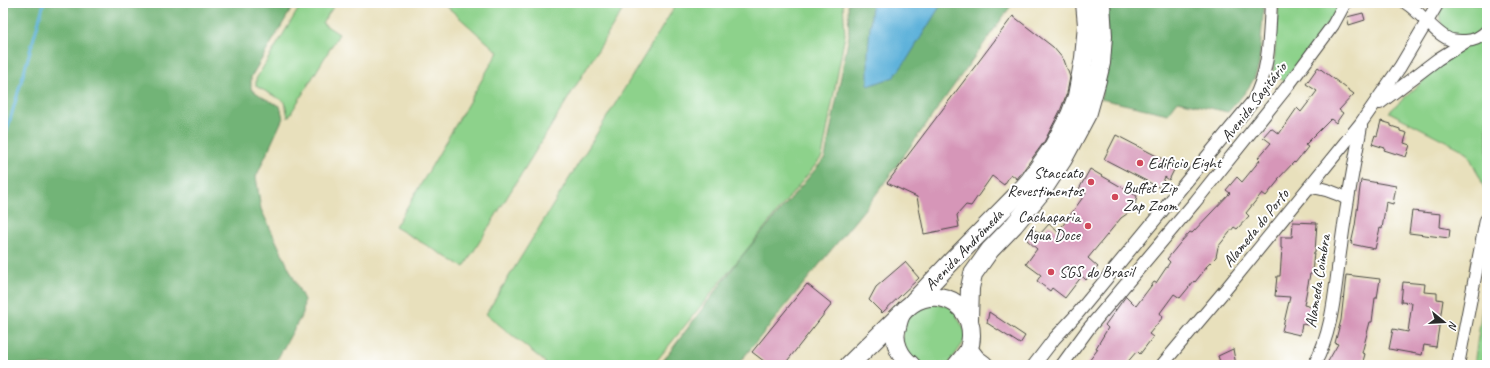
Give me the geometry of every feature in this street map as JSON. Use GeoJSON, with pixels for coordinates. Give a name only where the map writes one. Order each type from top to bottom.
{"type":"FeatureCollection","features":[{"type":"Feature","properties":{"kind":"main road","name":"Avenida Andrômeda"},"geometry":{"type":"LineString","coordinates":[[901,314],[1016,198],[1053,147],[1070,115],[1077,96],[1084,58],[1086,25],[1085,3]]}},
{"type":"Feature","properties":{"kind":"main road","name":"Avenida Andrômeda"},"geometry":{"type":"LineString","coordinates":[[968,350],[972,335],[969,319],[970,288],[973,274],[990,250],[1042,192],[1063,159],[1088,112],[1101,63],[1103,36],[1101,3]]}},
{"type":"Feature","properties":{"kind":"main road"},"geometry":{"type":"LineString","coordinates":[[914,301],[927,297],[940,296],[952,300],[962,308],[969,319]]}},
{"type":"Feature","properties":{"kind":"main road"},"geometry":{"type":"LineString","coordinates":[[849,365],[901,314]]}},
{"type":"Feature","properties":{"kind":"main road"},"geometry":{"type":"LineString","coordinates":[[901,314],[895,331],[896,342],[900,353],[911,365]]}},
{"type":"Feature","properties":{"kind":"main road"},"geometry":{"type":"LineString","coordinates":[[957,365],[968,350],[984,365]]}},
{"type":"Feature","properties":{"kind":"street","name":"Avenida Sagitário"},"geometry":{"type":"LineString","coordinates":[[1034,365],[1054,339],[1253,101],[1260,90],[1268,60],[1271,3]]}},
{"type":"Feature","properties":{"kind":"street","name":"Avenida Sagitário"},"geometry":{"type":"LineString","coordinates":[[1062,365],[1089,328],[1195,202],[1287,87],[1333,25],[1345,3]]}},
{"type":"Feature","properties":{"kind":"street"},"geometry":{"type":"LineString","coordinates":[[1406,3],[1446,38],[1467,41]]}},
{"type":"Feature","properties":{"kind":"street","name":"Alameda do Porto"},"geometry":{"type":"LineString","coordinates":[[1162,365],[1362,123],[1438,3]]}},
{"type":"Feature","properties":{"kind":"street","name":"Alameda do Porto"},"geometry":{"type":"LineString","coordinates":[[1372,108],[1438,59],[1467,41],[1480,37],[1487,31]]}},
{"type":"Feature","properties":{"kind":"street","name":"Alameda Coimbra"},"geometry":{"type":"LineString","coordinates":[[1314,365],[1319,357],[1325,338],[1331,311],[1347,199],[1362,123]]}},
{"type":"Feature","properties":{"kind":"street"},"geometry":{"type":"LineString","coordinates":[[1310,187],[1321,187],[1347,199]]}},
{"type":"Feature","properties":{"kind":"street"},"geometry":{"type":"LineString","coordinates":[[1458,365],[1486,220]]}},
{"type":"Feature","properties":{"kind":"lane"},"geometry":{"type":"LineString","coordinates":[[1479,252],[1487,268]]}},
{"type":"Feature","properties":{"kind":"green space"},"geometry":{"type":"Polygon","coordinates":[[[4,3],[295,3],[251,77],[251,89],[280,106],[283,118],[256,177],[261,209],[304,300],[303,313],[274,365],[3,365],[4,3]]]}},
{"type":"Feature","properties":{"kind":"green space"},"geometry":{"type":"Polygon","coordinates":[[[302,3],[336,3],[322,23],[339,34],[288,118],[285,102],[256,86],[256,79],[302,3]]]}},
{"type":"Feature","properties":{"kind":"green space"},"geometry":{"type":"Polygon","coordinates":[[[443,3],[627,3],[464,267],[395,227],[498,52],[443,3]]]}},
{"type":"Feature","properties":{"kind":"green space"},"geometry":{"type":"Polygon","coordinates":[[[677,3],[843,3],[845,35],[822,157],[653,365],[545,365],[545,362],[486,314],[677,3]]]}},
{"type":"Feature","properties":{"kind":"green space"},"geometry":{"type":"Polygon","coordinates":[[[848,3],[1013,3],[872,200],[739,363],[735,365],[660,365],[742,256],[825,158],[849,36],[848,3]]]}},
{"type":"Feature","properties":{"kind":"green space"},"geometry":{"type":"Polygon","coordinates":[[[1106,3],[1264,3],[1259,64],[1251,84],[1228,112],[1178,101],[1168,114],[1101,99],[1107,61],[1106,3]]]}},
{"type":"Feature","properties":{"kind":"green space"},"geometry":{"type":"Polygon","coordinates":[[[1279,3],[1342,3],[1285,82],[1273,75],[1279,3]]]}},
{"type":"Feature","properties":{"kind":"green space"},"geometry":{"type":"Polygon","coordinates":[[[1443,3],[1483,3],[1486,16],[1482,28],[1475,35],[1453,36],[1440,22],[1440,14],[1443,3]]]}},
{"type":"Feature","properties":{"kind":"green space"},"geometry":{"type":"Polygon","coordinates":[[[1487,37],[1487,197],[1481,180],[1467,152],[1389,112],[1463,45],[1487,37]]]}},
{"type":"Feature","properties":{"kind":"green space"},"geometry":{"type":"Polygon","coordinates":[[[1487,273],[1487,365],[1474,365],[1487,273]]]}},
{"type":"Feature","properties":{"kind":"green space"},"geometry":{"type":"Polygon","coordinates":[[[930,302],[952,307],[968,336],[948,365],[920,365],[913,361],[902,343],[904,322],[910,312],[930,302]]]}},
{"type":"Feature","properties":{"kind":"water"},"geometry":{"type":"Polygon","coordinates":[[[872,3],[942,3],[908,58],[894,77],[868,86],[868,52],[872,3]]]}},
{"type":"Feature","properties":{"kind":"building"},"geometry":{"type":"Polygon","coordinates":[[[1363,13],[1365,20],[1349,25],[1347,17],[1363,13]]]}},
{"type":"Feature","properties":{"kind":"building"},"geometry":{"type":"Polygon","coordinates":[[[1013,16],[1053,47],[1064,60],[1070,77],[1067,93],[1060,111],[1044,142],[1017,179],[1011,174],[1004,185],[992,176],[971,206],[966,205],[957,215],[959,227],[924,234],[917,197],[887,183],[1013,16]]]}},
{"type":"Feature","properties":{"kind":"building"},"geometry":{"type":"Polygon","coordinates":[[[1318,67],[1354,94],[1339,110],[1343,113],[1336,123],[1331,119],[1305,145],[1308,147],[1295,163],[1294,162],[1278,179],[1279,180],[1266,196],[1262,193],[1246,213],[1249,216],[1237,229],[1234,227],[1218,247],[1216,257],[1206,267],[1195,282],[1194,281],[1180,298],[1174,294],[1160,313],[1163,317],[1149,334],[1153,337],[1140,354],[1137,351],[1125,365],[1086,365],[1098,349],[1096,348],[1108,328],[1105,325],[1126,296],[1136,306],[1154,282],[1156,283],[1170,262],[1167,259],[1180,243],[1190,232],[1192,233],[1230,193],[1226,190],[1237,177],[1242,182],[1260,160],[1258,158],[1271,143],[1263,137],[1271,128],[1279,134],[1297,108],[1301,112],[1317,91],[1306,84],[1318,67]]]}},
{"type":"Feature","properties":{"kind":"building"},"geometry":{"type":"Polygon","coordinates":[[[1381,121],[1391,124],[1391,126],[1407,133],[1404,143],[1410,145],[1406,157],[1384,150],[1385,148],[1372,144],[1375,135],[1377,136],[1381,121]]]}},
{"type":"Feature","properties":{"kind":"building","name":"Edificio Eight"},"geometry":{"type":"Polygon","coordinates":[[[1116,135],[1176,166],[1169,180],[1165,177],[1160,188],[1104,159],[1116,135]]]}},
{"type":"Feature","properties":{"kind":"building"},"geometry":{"type":"Polygon","coordinates":[[[1090,169],[1137,196],[1134,209],[1121,218],[1088,258],[1098,267],[1086,280],[1082,276],[1065,298],[1052,288],[1050,291],[1037,281],[1041,275],[1026,264],[1037,249],[1027,240],[1035,230],[1040,234],[1049,224],[1058,232],[1086,193],[1079,189],[1090,169]]]}},
{"type":"Feature","properties":{"kind":"building"},"geometry":{"type":"Polygon","coordinates":[[[1361,180],[1396,186],[1393,204],[1386,202],[1382,229],[1380,228],[1375,249],[1351,244],[1361,180]]]}},
{"type":"Feature","properties":{"kind":"building"},"geometry":{"type":"Polygon","coordinates":[[[1412,211],[1441,214],[1440,227],[1450,229],[1449,238],[1409,233],[1412,211]]]}},
{"type":"Feature","properties":{"kind":"building"},"geometry":{"type":"Polygon","coordinates":[[[1293,222],[1317,223],[1312,274],[1310,274],[1304,305],[1312,307],[1308,325],[1302,324],[1300,335],[1282,331],[1290,297],[1275,296],[1277,276],[1280,276],[1282,248],[1281,237],[1292,237],[1293,222]]]}},
{"type":"Feature","properties":{"kind":"building"},"geometry":{"type":"Polygon","coordinates":[[[905,262],[919,278],[882,313],[869,300],[876,287],[905,262]]]}},
{"type":"Feature","properties":{"kind":"building"},"geometry":{"type":"Polygon","coordinates":[[[1346,275],[1380,279],[1377,298],[1375,298],[1372,322],[1370,322],[1362,353],[1365,354],[1362,365],[1326,365],[1338,344],[1335,343],[1341,320],[1346,275]]]}},
{"type":"Feature","properties":{"kind":"building"},"geometry":{"type":"Polygon","coordinates":[[[1403,282],[1425,284],[1424,292],[1437,293],[1437,299],[1443,300],[1436,347],[1424,345],[1422,355],[1389,349],[1393,329],[1408,332],[1412,303],[1401,302],[1403,282]]]}},
{"type":"Feature","properties":{"kind":"building"},"geometry":{"type":"Polygon","coordinates":[[[807,284],[832,304],[784,365],[769,365],[752,352],[807,284]]]}},
{"type":"Feature","properties":{"kind":"building"},"geometry":{"type":"Polygon","coordinates":[[[989,312],[1025,336],[1020,344],[987,323],[989,312]]]}},
{"type":"Feature","properties":{"kind":"building"},"geometry":{"type":"Polygon","coordinates":[[[1233,349],[1236,365],[1221,365],[1218,356],[1233,349]]]}},
{"type":"Feature","properties":{"kind":"waterway"},"geometry":{"type":"LineString","coordinates":[[3,144],[44,3]]}},
{"type":"Feature","properties":{"kind":"place","name":"Edificio Eight"},"geometry":{"type":"Point","coordinates":[1140,163]}},
{"type":"Feature","properties":{"kind":"place","name":"Staccato Revestimentos"},"geometry":{"type":"Point","coordinates":[1091,182]}},
{"type":"Feature","properties":{"kind":"place","name":"Buffet Zip Zap Zoom"},"geometry":{"type":"Point","coordinates":[1115,197]}},
{"type":"Feature","properties":{"kind":"place","name":"Cachaçaria Água Doce"},"geometry":{"type":"Point","coordinates":[1088,226]}},
{"type":"Feature","properties":{"kind":"place","name":"SGS do Brasil"},"geometry":{"type":"Point","coordinates":[1051,272]}}]}
